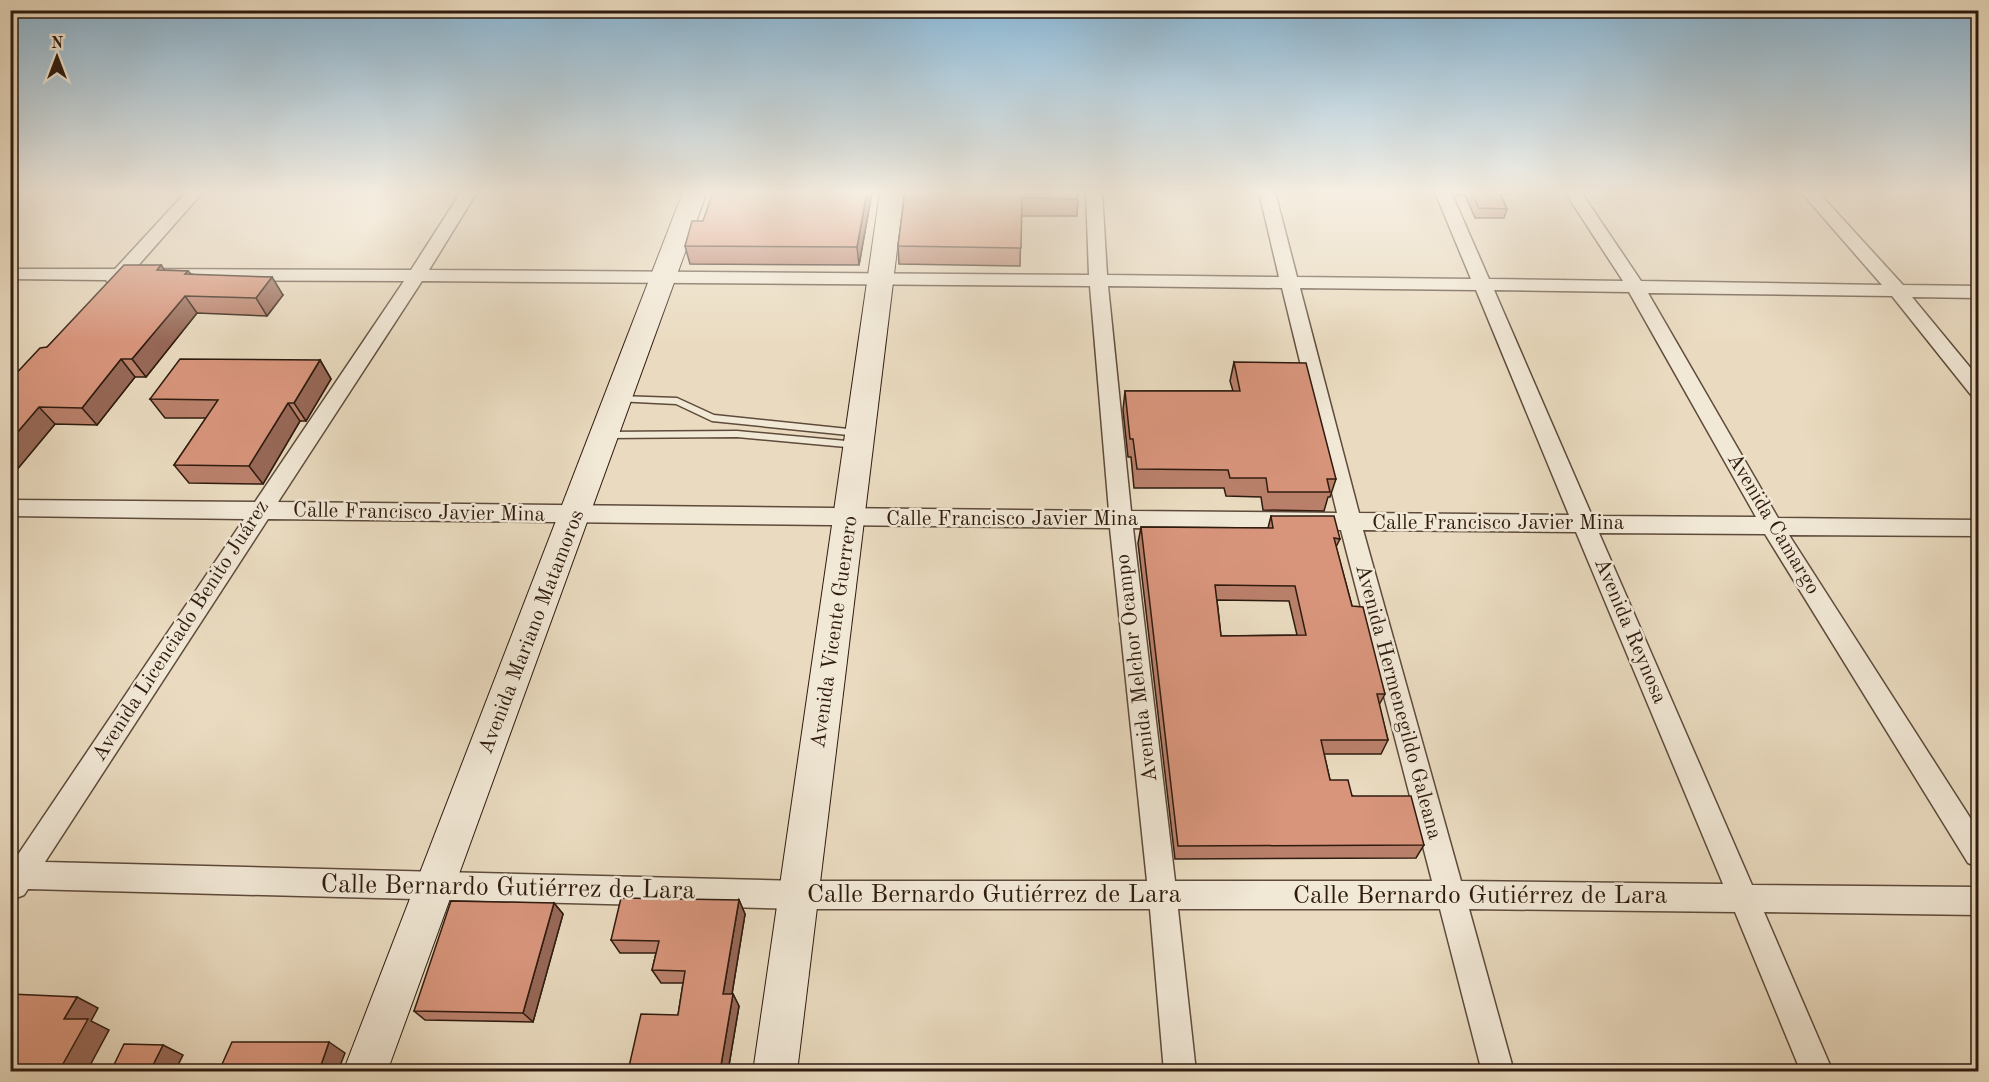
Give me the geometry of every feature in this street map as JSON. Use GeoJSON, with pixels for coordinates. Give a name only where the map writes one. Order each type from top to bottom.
{"type":"FeatureCollection","features":[{"type":"Feature","properties":{"kind":"main road","name":"Avenida Mariano Matamoros"},"geometry":{"type":"LineString","coordinates":[[365,1071],[437,886],[676,242]]}},
{"type":"Feature","properties":{"kind":"main road","name":"Avenida Vicente Guerrero"},"geometry":{"type":"LineString","coordinates":[[775,1071],[886,242]]}},
{"type":"Feature","properties":{"kind":"street"},"geometry":{"type":"LineString","coordinates":[[105,291],[149,242]]}},
{"type":"Feature","properties":{"kind":"street","name":"Avenida Licenciado Benito Juárez"},"geometry":{"type":"LineString","coordinates":[[14,880],[437,242]]}},
{"type":"Feature","properties":{"kind":"street","name":"Avenida Melchor Ocampo"},"geometry":{"type":"LineString","coordinates":[[1096,242],[1097,280],[1120,519],[1164,896],[1180,1071]]}},
{"type":"Feature","properties":{"kind":"street","name":"Avenida Hermenegildo Galeana"},"geometry":{"type":"LineString","coordinates":[[1280,242],[1350,522],[1498,1071]]}},
{"type":"Feature","properties":{"kind":"street","name":"Avenida Reynosa"},"geometry":{"type":"LineString","coordinates":[[1464,242],[1817,1071]]}},
{"type":"Feature","properties":{"kind":"street","name":"Avenida Camargo"},"geometry":{"type":"LineString","coordinates":[[1606,242],[1635,286],[1771,525],[1978,854]]}},
{"type":"Feature","properties":{"kind":"street"},"geometry":{"type":"LineString","coordinates":[[1854,242],[1897,290],[1978,390]]}},
{"type":"Feature","properties":{"kind":"street"},"geometry":{"type":"LineString","coordinates":[[10,274],[1480,283],[1978,292]]}},
{"type":"Feature","properties":{"kind":"street","name":"Calle Francisco Javier Mina"},"geometry":{"type":"LineString","coordinates":[[10,508],[1978,528]]}},
{"type":"Feature","properties":{"kind":"street","name":"Calle Bernardo Gutiérrez de Lara"},"geometry":{"type":"LineString","coordinates":[[14,880],[437,886],[799,895],[1450,895],[1978,901]]}},
{"type":"Feature","properties":{"kind":"lane"},"geometry":{"type":"LineString","coordinates":[[619,399],[677,401],[712,418],[860,439]]}},
{"type":"Feature","properties":{"kind":"lane"},"geometry":{"type":"LineString","coordinates":[[606,435],[737,434],[860,439]]}},
{"type":"Feature","properties":{"kind":"building"},"geometry":{"type":"Polygon","coordinates":[[[686,242],[858,242],[857,247],[685,246],[686,242]]]}},
{"type":"Feature","properties":{"kind":"building"},"geometry":{"type":"Polygon","coordinates":[[[898,242],[1021,242],[1021,248],[898,246],[898,242]]]}},
{"type":"Feature","properties":{"kind":"building"},"geometry":{"type":"Polygon","coordinates":[[[124,265],[161,265],[157,270],[188,271],[185,274],[272,277],[256,298],[185,296],[132,359],[121,359],[82,408],[39,407],[10,441],[10,380],[40,348],[47,347],[124,265]]]}},
{"type":"Feature","properties":{"kind":"building"},"geometry":{"type":"Polygon","coordinates":[[[180,359],[320,360],[294,403],[288,403],[249,466],[174,465],[218,400],[150,399],[180,359]]]}},
{"type":"Feature","properties":{"kind":"building"},"geometry":{"type":"Polygon","coordinates":[[[1234,362],[1306,363],[1336,479],[1327,479],[1330,492],[1268,492],[1266,478],[1230,478],[1228,470],[1137,469],[1133,439],[1130,439],[1125,391],[1240,391],[1234,362]]]}},
{"type":"Feature","properties":{"kind":"building"},"geometry":{"type":"Polygon","coordinates":[[[1271,516],[1334,516],[1340,539],[1334,538],[1352,606],[1363,607],[1385,694],[1377,694],[1388,740],[1321,740],[1330,780],[1348,780],[1352,796],[1411,796],[1424,845],[1178,846],[1141,527],[1273,528],[1271,516]],[[1215,585],[1221,636],[1306,635],[1295,586],[1215,585]]]}},
{"type":"Feature","properties":{"kind":"building"},"geometry":{"type":"Polygon","coordinates":[[[621,898],[739,900],[723,994],[733,994],[720,1071],[628,1071],[641,1014],[678,1015],[685,971],[652,970],[659,941],[611,940],[621,898]]]}},
{"type":"Feature","properties":{"kind":"building"},"geometry":{"type":"Polygon","coordinates":[[[451,901],[554,903],[523,1013],[414,1011],[451,901]]]}},
{"type":"Feature","properties":{"kind":"building"},"geometry":{"type":"Polygon","coordinates":[[[10,994],[77,997],[64,1019],[88,1019],[59,1071],[10,1071],[10,994]]]}},
{"type":"Feature","properties":{"kind":"building"},"geometry":{"type":"Polygon","coordinates":[[[232,1042],[329,1042],[319,1071],[219,1071],[232,1042]]]}},
{"type":"Feature","properties":{"kind":"building"},"geometry":{"type":"Polygon","coordinates":[[[124,1044],[163,1045],[150,1071],[111,1071],[124,1044]]]}}]}
